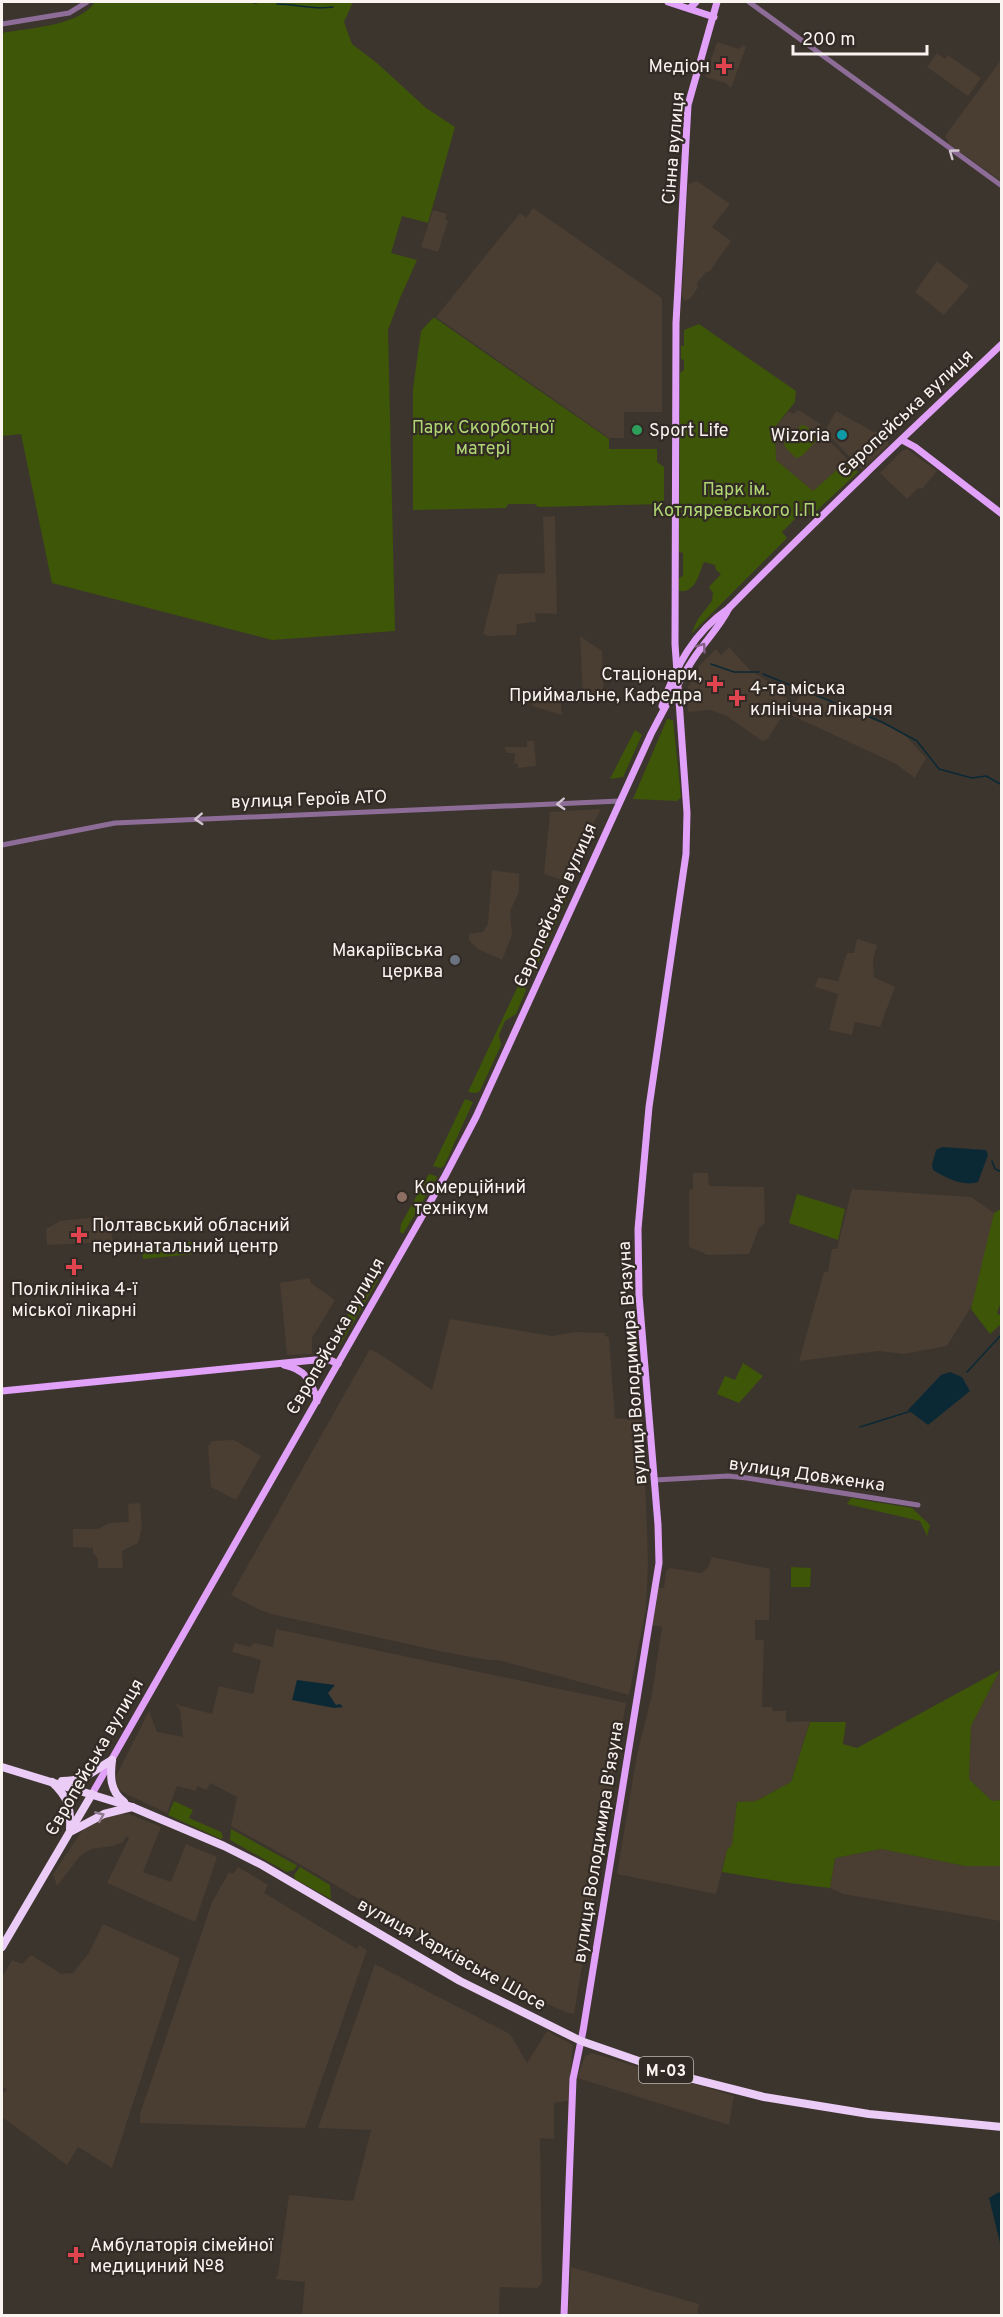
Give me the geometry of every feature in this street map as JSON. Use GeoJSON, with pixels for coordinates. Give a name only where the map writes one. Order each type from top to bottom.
{"type":"FeatureCollection","features":[{"type":"Feature","properties":{"kind":"highway"},"geometry":{"type":"LineString","coordinates":[[51,1781],[81,1780],[112,1760]]}},
{"type":"Feature","properties":{"kind":"highway"},"geometry":{"type":"LineString","coordinates":[[112,1760],[111,1776],[114,1791],[119,1798],[132,1807]]}},
{"type":"Feature","properties":{"kind":"highway","name":"М-03"},"geometry":{"type":"LineString","coordinates":[[2,1767],[92,1794]]}},
{"type":"Feature","properties":{"kind":"highway"},"geometry":{"type":"LineString","coordinates":[[51,1781],[63,1792],[69,1804],[70,1832],[104,1814],[132,1807]]}},
{"type":"Feature","properties":{"kind":"highway","name":"вулиця Харківське Шосе"},"geometry":{"type":"LineString","coordinates":[[92,1794],[132,1807],[224,1846],[262,1865],[460,1981],[511,2009],[581,2041],[682,2076],[754,2095],[869,2114],[1002,2129]]}},
{"type":"Feature","properties":{"kind":"highway","name":"Європейська вулиця"},"geometry":{"type":"LineString","coordinates":[[2,1947],[92,1794]]}},
{"type":"Feature","properties":{"kind":"main road"},"geometry":{"type":"LineString","coordinates":[[668,2],[714,17]]}},
{"type":"Feature","properties":{"kind":"main road"},"geometry":{"type":"LineString","coordinates":[[690,8],[696,2]]}},
{"type":"Feature","properties":{"kind":"main road","name":"Сінна вулиця"},"geometry":{"type":"LineString","coordinates":[[675,644],[676,330],[688,105],[717,2]]}},
{"type":"Feature","properties":{"kind":"main road","name":"Європейська вулиця"},"geometry":{"type":"LineString","coordinates":[[658,721],[676,669],[697,636],[711,620],[729,608],[844,493],[1002,344]]}},
{"type":"Feature","properties":{"kind":"main road"},"geometry":{"type":"LineString","coordinates":[[902,440],[915,447],[1002,514]]}},
{"type":"Feature","properties":{"kind":"main road","name":"Європейська вулиця"},"geometry":{"type":"LineString","coordinates":[[92,1794],[411,1239],[476,1117],[658,721],[677,687],[729,608]]}},
{"type":"Feature","properties":{"kind":"main road","name":"вулиця Володимира В'язуна"},"geometry":{"type":"LineString","coordinates":[[564,2316],[573,2079],[659,1563],[655,1480],[639,1295],[638,1229],[649,1107],[686,854],[687,813],[675,644]]}},
{"type":"Feature","properties":{"kind":"main road"},"geometry":{"type":"LineString","coordinates":[[2,1391],[279,1364],[330,1360],[338,1364]]}},
{"type":"Feature","properties":{"kind":"main road"},"geometry":{"type":"LineString","coordinates":[[279,1364],[306,1375],[312,1382],[317,1401]]}},
{"type":"Feature","properties":{"kind":"street"},"geometry":{"type":"LineString","coordinates":[[2,24],[69,13],[87,2]]}},
{"type":"Feature","properties":{"kind":"street"},"geometry":{"type":"LineString","coordinates":[[749,2],[1002,186]]}},
{"type":"Feature","properties":{"kind":"street","name":"вулиця Героїв АТО"},"geometry":{"type":"LineString","coordinates":[[2,845],[115,823],[620,801]]}},
{"type":"Feature","properties":{"kind":"street","name":"вулиця Довженка"},"geometry":{"type":"LineString","coordinates":[[655,1480],[728,1476],[918,1505]]}},
{"type":"Feature","properties":{"kind":"shaded area","name":"Медіон"},"geometry":{"type":"Polygon","coordinates":[[[717,42],[739,49],[742,45],[746,47],[731,88],[726,83],[705,77],[717,42]]]}},
{"type":"Feature","properties":{"kind":"shaded area"},"geometry":{"type":"Polygon","coordinates":[[[937,53],[945,59],[948,55],[981,78],[968,96],[927,67],[937,53]]]}},
{"type":"Feature","properties":{"kind":"shaded area"},"geometry":{"type":"Polygon","coordinates":[[[1001,60],[1001,181],[949,144],[945,136],[1001,60]]]}},
{"type":"Feature","properties":{"kind":"shaded area"},"geometry":{"type":"Polygon","coordinates":[[[697,181],[730,204],[712,227],[731,241],[710,271],[706,272],[697,283],[698,287],[691,298],[685,301],[682,296],[688,184],[697,181]]]}},
{"type":"Feature","properties":{"kind":"shaded area"},"geometry":{"type":"Polygon","coordinates":[[[533,208],[662,298],[662,412],[624,412],[624,438],[609,438],[436,317],[520,213],[526,218],[533,208]]]}},
{"type":"Feature","properties":{"kind":"shaded area"},"geometry":{"type":"Polygon","coordinates":[[[433,210],[447,214],[445,219],[448,221],[438,252],[421,247],[433,210]]]}},
{"type":"Feature","properties":{"kind":"shaded area"},"geometry":{"type":"Polygon","coordinates":[[[937,261],[969,286],[944,315],[915,292],[937,261]]]}},
{"type":"Feature","properties":{"kind":"shaded area"},"geometry":{"type":"Polygon","coordinates":[[[798,410],[821,424],[818,429],[848,460],[813,492],[776,460],[775,427],[789,411],[793,414],[798,410]]]}},
{"type":"Feature","properties":{"kind":"shaded area"},"geometry":{"type":"Polygon","coordinates":[[[836,411],[874,432],[880,432],[889,437],[888,445],[862,470],[825,431],[836,411]]]}},
{"type":"Feature","properties":{"kind":"shaded area"},"geometry":{"type":"Polygon","coordinates":[[[907,449],[937,471],[923,488],[917,489],[907,499],[880,473],[902,451],[907,449]]]}},
{"type":"Feature","properties":{"kind":"shaded area"},"geometry":{"type":"Polygon","coordinates":[[[555,516],[557,614],[535,613],[536,622],[517,624],[516,635],[488,636],[483,634],[498,574],[545,573],[543,517],[555,516]]]}},
{"type":"Feature","properties":{"kind":"shaded area"},"geometry":{"type":"Polygon","coordinates":[[[580,636],[602,651],[604,700],[583,700],[580,636]]]}},
{"type":"Feature","properties":{"kind":"shaded area","name":"4-та міська клінічна лікарня"},"geometry":{"type":"Polygon","coordinates":[[[729,647],[750,670],[778,688],[781,694],[791,702],[767,740],[762,741],[727,716],[710,710],[688,712],[687,689],[698,667],[716,649],[721,655],[729,647]]]}},
{"type":"Feature","properties":{"kind":"shaded area"},"geometry":{"type":"Polygon","coordinates":[[[803,690],[902,732],[926,758],[915,778],[896,764],[789,714],[803,690]]]}},
{"type":"Feature","properties":{"kind":"shaded area"},"geometry":{"type":"Polygon","coordinates":[[[560,693],[562,715],[532,706],[534,695],[560,693]]]}},
{"type":"Feature","properties":{"kind":"shaded area"},"geometry":{"type":"Polygon","coordinates":[[[527,741],[534,741],[536,766],[518,768],[518,764],[514,763],[515,753],[507,753],[504,747],[527,747],[527,741]]]}},
{"type":"Feature","properties":{"kind":"shaded area"},"geometry":{"type":"Polygon","coordinates":[[[601,809],[574,862],[571,861],[562,880],[544,874],[550,812],[601,809]]]}},
{"type":"Feature","properties":{"kind":"shaded area"},"geometry":{"type":"Polygon","coordinates":[[[492,870],[519,874],[519,892],[510,911],[512,935],[502,960],[478,949],[469,940],[469,934],[483,932],[488,924],[492,870]]]}},
{"type":"Feature","properties":{"kind":"shaded area"},"geometry":{"type":"Polygon","coordinates":[[[857,939],[877,945],[873,960],[874,977],[895,987],[880,1027],[855,1022],[852,1035],[829,1030],[838,994],[815,987],[818,977],[838,981],[847,953],[854,953],[857,939]]]}},
{"type":"Feature","properties":{"kind":"shaded area"},"geometry":{"type":"Polygon","coordinates":[[[693,1173],[708,1173],[709,1186],[764,1187],[765,1223],[759,1228],[749,1254],[708,1255],[689,1247],[689,1190],[693,1189],[693,1173]]]}},
{"type":"Feature","properties":{"kind":"shaded area"},"geometry":{"type":"Polygon","coordinates":[[[852,1189],[971,1197],[994,1213],[975,1300],[947,1346],[904,1354],[879,1351],[799,1361],[824,1272],[828,1272],[832,1249],[837,1249],[852,1189]]]}},
{"type":"Feature","properties":{"kind":"shaded area","name":"Полтавський обласний перинатальний центр"},"geometry":{"type":"Polygon","coordinates":[[[106,1216],[109,1218],[113,1242],[47,1245],[46,1229],[60,1221],[106,1216]]]}},
{"type":"Feature","properties":{"kind":"shaded area"},"geometry":{"type":"Polygon","coordinates":[[[310,1278],[311,1283],[335,1300],[312,1338],[312,1354],[287,1355],[280,1283],[310,1278]]]}},
{"type":"Feature","properties":{"kind":"shaded area"},"geometry":{"type":"Polygon","coordinates":[[[450,1319],[552,1336],[575,1332],[605,1333],[605,1336],[609,1337],[615,1418],[643,1420],[648,1562],[646,1609],[629,1695],[498,1660],[444,1652],[271,1614],[231,1595],[370,1349],[432,1390],[450,1319]]]}},
{"type":"Feature","properties":{"kind":"shaded area"},"geometry":{"type":"Polygon","coordinates":[[[234,1440],[261,1456],[236,1500],[211,1487],[208,1446],[212,1441],[234,1440]]]}},
{"type":"Feature","properties":{"kind":"shaded area"},"geometry":{"type":"Polygon","coordinates":[[[140,1503],[142,1528],[138,1543],[122,1551],[123,1568],[98,1568],[98,1559],[93,1553],[93,1548],[73,1547],[73,1529],[98,1529],[109,1523],[129,1522],[128,1504],[140,1503]]]}},
{"type":"Feature","properties":{"kind":"shaded area"},"geometry":{"type":"Polygon","coordinates":[[[712,1557],[770,1569],[769,1620],[755,1620],[755,1640],[764,1640],[762,1707],[772,1707],[773,1711],[786,1711],[786,1722],[810,1721],[791,1782],[756,1801],[737,1802],[732,1845],[727,1850],[716,1894],[617,1874],[637,1755],[652,1694],[662,1627],[651,1625],[656,1588],[664,1588],[666,1571],[670,1568],[701,1573],[707,1569],[712,1557]]]}},
{"type":"Feature","properties":{"kind":"shaded area"},"geometry":{"type":"Polygon","coordinates":[[[276,1629],[626,1703],[574,2014],[511,1988],[231,1826],[237,1797],[210,1783],[207,1790],[197,1786],[196,1791],[177,1786],[167,1813],[117,1788],[116,1776],[149,1711],[157,1732],[183,1737],[180,1710],[175,1704],[212,1714],[219,1686],[253,1694],[261,1660],[232,1652],[235,1643],[250,1647],[254,1643],[273,1647],[276,1629]]]}},
{"type":"Feature","properties":{"kind":"shaded area"},"geometry":{"type":"Polygon","coordinates":[[[1001,1668],[1001,1800],[992,1801],[969,1779],[971,1726],[1001,1668]]]}},
{"type":"Feature","properties":{"kind":"shaded area"},"geometry":{"type":"Polygon","coordinates":[[[110,1814],[129,1814],[161,1827],[143,1872],[171,1882],[186,1844],[217,1857],[195,1922],[107,1883],[129,1838],[126,1836],[123,1842],[92,1849],[80,1856],[57,1886],[53,1874],[84,1828],[110,1814]]]}},
{"type":"Feature","properties":{"kind":"shaded area"},"geometry":{"type":"Polygon","coordinates":[[[881,1849],[965,1866],[1001,1866],[1001,1921],[843,1894],[830,1888],[835,1858],[881,1849]]]}},
{"type":"Feature","properties":{"kind":"shaded area"},"geometry":{"type":"Polygon","coordinates":[[[238,1867],[268,1885],[264,1893],[357,1949],[359,1945],[367,1950],[305,2128],[140,2123],[140,2114],[212,1902],[229,1872],[233,1874],[238,1867]]]}},
{"type":"Feature","properties":{"kind":"shaded area"},"geometry":{"type":"Polygon","coordinates":[[[103,1924],[180,1958],[112,2168],[78,2147],[67,2165],[2,2117],[2,2094],[7,2090],[2,2086],[2,1977],[12,1960],[22,1964],[31,1955],[62,1974],[73,1973],[89,1953],[103,1924]]]}},
{"type":"Feature","properties":{"kind":"shaded area"},"geometry":{"type":"Polygon","coordinates":[[[375,1964],[510,2034],[527,2063],[547,2031],[573,2045],[568,2101],[554,2103],[554,2139],[540,2138],[542,2283],[537,2288],[500,2287],[499,2315],[302,2316],[305,2282],[275,2279],[278,2274],[289,2195],[353,2201],[371,2130],[318,2128],[375,1964]]]}},
{"type":"Feature","properties":{"kind":"shaded area"},"geometry":{"type":"Polygon","coordinates":[[[592,2053],[734,2096],[729,2125],[577,2078],[585,2056],[592,2053]]]}},
{"type":"Feature","properties":{"kind":"shaded area"},"geometry":{"type":"Polygon","coordinates":[[[571,2267],[699,2304],[697,2315],[568,2315],[571,2267]]]}},
{"type":"Feature","properties":{"kind":"green space"},"geometry":{"type":"Polygon","coordinates":[[[95,2],[353,2],[344,22],[352,44],[377,63],[426,108],[455,127],[428,223],[402,216],[391,253],[417,260],[388,330],[395,631],[272,640],[52,583],[21,434],[2,436],[2,33],[66,21],[88,10],[95,2]]]}},
{"type":"Feature","properties":{"kind":"green space","name":"Парк Скорботної матері"},"geometry":{"type":"Polygon","coordinates":[[[433,318],[609,439],[609,449],[657,449],[657,462],[664,467],[664,504],[538,507],[535,504],[508,504],[506,508],[413,510],[413,389],[421,331],[433,318]]]}},
{"type":"Feature","properties":{"kind":"green space","name":"Парк ім. Котляревського І.П."},"geometry":{"type":"Polygon","coordinates":[[[699,324],[796,391],[795,402],[775,427],[776,460],[813,491],[848,460],[858,472],[811,516],[804,510],[782,532],[787,538],[691,634],[698,619],[712,601],[713,593],[709,587],[721,574],[716,570],[715,565],[704,562],[693,586],[685,591],[679,591],[679,578],[683,576],[683,553],[679,552],[680,373],[684,370],[681,346],[684,346],[684,330],[699,324]]]}},
{"type":"Feature","properties":{"kind":"green space"},"geometry":{"type":"Polygon","coordinates":[[[802,425],[812,431],[816,441],[802,456],[796,458],[785,447],[784,442],[802,425]]]}},
{"type":"Feature","properties":{"kind":"green space"},"geometry":{"type":"Polygon","coordinates":[[[667,719],[673,720],[681,797],[677,801],[633,799],[667,719]]]}},
{"type":"Feature","properties":{"kind":"green space"},"geometry":{"type":"Polygon","coordinates":[[[635,730],[642,735],[623,777],[610,779],[635,730]]]}},
{"type":"Feature","properties":{"kind":"green space"},"geometry":{"type":"Polygon","coordinates":[[[562,894],[568,896],[532,977],[528,977],[533,966],[528,964],[562,894]]]}},
{"type":"Feature","properties":{"kind":"green space"},"geometry":{"type":"Polygon","coordinates":[[[518,986],[525,987],[526,990],[516,1014],[505,1021],[499,1035],[501,1045],[480,1091],[468,1092],[518,986]]]}},
{"type":"Feature","properties":{"kind":"green space"},"geometry":{"type":"Polygon","coordinates":[[[465,1099],[473,1102],[444,1166],[441,1168],[433,1166],[465,1099]]]}},
{"type":"Feature","properties":{"kind":"green space"},"geometry":{"type":"Polygon","coordinates":[[[429,1174],[437,1178],[403,1234],[400,1232],[401,1224],[429,1174]]]}},
{"type":"Feature","properties":{"kind":"green space"},"geometry":{"type":"Polygon","coordinates":[[[797,1194],[845,1209],[838,1240],[789,1223],[797,1194]]]}},
{"type":"Feature","properties":{"kind":"green space"},"geometry":{"type":"Polygon","coordinates":[[[1001,1209],[1002,1299],[997,1313],[1001,1316],[1001,1324],[990,1334],[971,1309],[994,1213],[1001,1209]]]}},
{"type":"Feature","properties":{"kind":"green space"},"geometry":{"type":"Polygon","coordinates":[[[192,1242],[193,1254],[143,1259],[142,1247],[192,1242]]]}},
{"type":"Feature","properties":{"kind":"green space"},"geometry":{"type":"Polygon","coordinates":[[[376,1278],[378,1280],[340,1345],[333,1341],[358,1297],[365,1297],[376,1278]]]}},
{"type":"Feature","properties":{"kind":"green space"},"geometry":{"type":"Polygon","coordinates":[[[743,1363],[763,1376],[739,1403],[717,1394],[725,1376],[735,1380],[743,1363]]]}},
{"type":"Feature","properties":{"kind":"green space"},"geometry":{"type":"Polygon","coordinates":[[[851,1498],[912,1508],[930,1525],[927,1536],[920,1521],[847,1504],[851,1498]]]}},
{"type":"Feature","properties":{"kind":"green space"},"geometry":{"type":"Polygon","coordinates":[[[791,1567],[811,1568],[810,1587],[791,1587],[791,1567]]]}},
{"type":"Feature","properties":{"kind":"green space"},"geometry":{"type":"Polygon","coordinates":[[[1000,1670],[971,1726],[969,1779],[992,1801],[1001,1800],[1001,1866],[965,1866],[881,1849],[835,1858],[830,1888],[722,1872],[727,1850],[732,1845],[737,1802],[756,1801],[791,1782],[810,1722],[846,1722],[843,1744],[857,1748],[1000,1670]]]}},
{"type":"Feature","properties":{"kind":"green space"},"geometry":{"type":"Polygon","coordinates":[[[174,1801],[193,1810],[189,1818],[221,1832],[223,1837],[221,1839],[168,1815],[174,1801]]]}},
{"type":"Feature","properties":{"kind":"green space"},"geometry":{"type":"Polygon","coordinates":[[[231,1829],[297,1866],[294,1870],[287,1872],[237,1844],[230,1840],[231,1829]]]}},
{"type":"Feature","properties":{"kind":"green space"},"geometry":{"type":"Polygon","coordinates":[[[300,1867],[330,1885],[331,1899],[295,1879],[294,1875],[300,1867]]]}},
{"type":"Feature","properties":{"kind":"water"},"geometry":{"type":"Polygon","coordinates":[[[942,1147],[986,1150],[988,1155],[978,1182],[961,1183],[933,1170],[936,1150],[942,1147]]]}},
{"type":"Feature","properties":{"kind":"water"},"geometry":{"type":"Polygon","coordinates":[[[950,1372],[962,1377],[970,1391],[928,1425],[908,1410],[941,1375],[950,1372]]]}},
{"type":"Feature","properties":{"kind":"water"},"geometry":{"type":"Polygon","coordinates":[[[297,1680],[335,1685],[328,1693],[336,1705],[340,1704],[343,1707],[334,1708],[292,1700],[297,1680]]]}},
{"type":"Feature","properties":{"kind":"water"},"geometry":{"type":"Polygon","coordinates":[[[999,2192],[1002,2196],[1001,2247],[989,2198],[999,2192]]]}},
{"type":"Feature","properties":{"kind":"waterway"},"geometry":{"type":"LineString","coordinates":[[251,2],[256,3]]}},
{"type":"Feature","properties":{"kind":"waterway"},"geometry":{"type":"LineString","coordinates":[[277,4],[318,8],[333,7]]}},
{"type":"Feature","properties":{"kind":"waterway"},"geometry":{"type":"LineString","coordinates":[[711,664],[734,672],[759,672]]}},
{"type":"Feature","properties":{"kind":"waterway"},"geometry":{"type":"LineString","coordinates":[[763,674],[882,722],[917,741],[939,769],[972,778],[986,776],[1002,785]]}},
{"type":"Feature","properties":{"kind":"waterway"},"geometry":{"type":"LineString","coordinates":[[992,1161],[995,1169],[1002,1172]]}},
{"type":"Feature","properties":{"kind":"waterway"},"geometry":{"type":"LineString","coordinates":[[967,1372],[1002,1334]]}},
{"type":"Feature","properties":{"kind":"waterway"},"geometry":{"type":"LineString","coordinates":[[860,1427],[911,1411]]}},
{"type":"Feature","properties":{"kind":"place","name":"Медіон"},"geometry":{"type":"Point","coordinates":[724,66]}},
{"type":"Feature","properties":{"kind":"place","name":"Sport Life"},"geometry":{"type":"Point","coordinates":[637,430]}},
{"type":"Feature","properties":{"kind":"place","name":"Wizoria"},"geometry":{"type":"Point","coordinates":[842,435]}},
{"type":"Feature","properties":{"kind":"place","name":"Стаціонари, Приймальне, Кафедра"},"geometry":{"type":"Point","coordinates":[715,684]}},
{"type":"Feature","properties":{"kind":"place","name":"4-та міська клінічна лікарня"},"geometry":{"type":"Point","coordinates":[737,698]}},
{"type":"Feature","properties":{"kind":"place","name":"Макаріївська церква"},"geometry":{"type":"Point","coordinates":[455,960]}},
{"type":"Feature","properties":{"kind":"place","name":"Комерційний технікум"},"geometry":{"type":"Point","coordinates":[402,1197]}},
{"type":"Feature","properties":{"kind":"place","name":"Полтавський обласний перинатальний центр"},"geometry":{"type":"Point","coordinates":[79,1235]}},
{"type":"Feature","properties":{"kind":"place","name":"Поліклініка 4-ї міської лікарні"},"geometry":{"type":"Point","coordinates":[74,1267]}},
{"type":"Feature","properties":{"kind":"place","name":"Амбулаторія сімейної медициний №8"},"geometry":{"type":"Point","coordinates":[76,2255]}}]}
